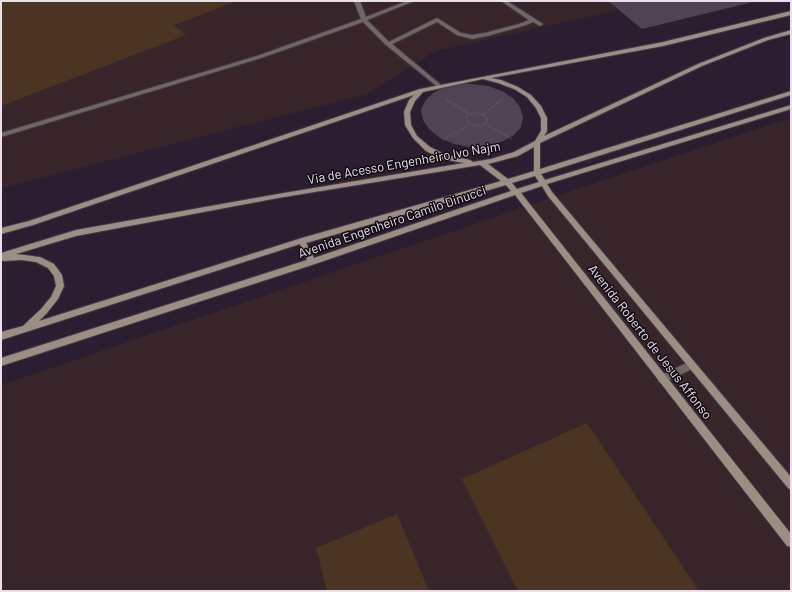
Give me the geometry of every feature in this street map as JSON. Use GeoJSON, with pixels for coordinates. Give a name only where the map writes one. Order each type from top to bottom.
{"type":"FeatureCollection","features":[{"type":"Feature","properties":{"kind":"street"},"geometry":{"type":"LineString","coordinates":[[357,1],[364,20],[388,44],[439,86]]}},
{"type":"Feature","properties":{"kind":"street"},"geometry":{"type":"LineString","coordinates":[[1,135],[259,57],[364,20],[411,1]]}},
{"type":"Feature","properties":{"kind":"street"},"geometry":{"type":"LineString","coordinates":[[504,1],[540,24]]}},
{"type":"Feature","properties":{"kind":"street"},"geometry":{"type":"LineString","coordinates":[[1,231],[45,218],[422,90],[663,44],[791,13]]}},
{"type":"Feature","properties":{"kind":"street"},"geometry":{"type":"LineString","coordinates":[[388,44],[437,20],[459,34],[472,37],[521,25],[533,20]]}},
{"type":"Feature","properties":{"kind":"street","name":"Via de Acesso Engenheiro Ivo Najm"},"geometry":{"type":"LineString","coordinates":[[1,257],[76,232],[286,195],[482,163],[516,154],[537,142],[700,65],[766,39],[791,32]]}},
{"type":"Feature","properties":{"kind":"street"},"geometry":{"type":"LineString","coordinates":[[480,78],[499,81],[516,88],[529,96],[539,107],[544,118],[544,130],[537,142],[537,173]]}},
{"type":"Feature","properties":{"kind":"street"},"geometry":{"type":"LineString","coordinates":[[422,90],[412,100],[408,112],[408,125],[415,138],[428,149],[444,157],[462,162],[482,163]]}},
{"type":"Feature","properties":{"kind":"street","name":"Avenida Engenheiro Camilo Dinucci"},"geometry":{"type":"LineString","coordinates":[[1,336],[302,242],[537,173],[791,93]]}},
{"type":"Feature","properties":{"kind":"street","name":"Avenida Engenheiro Camilo Dinucci"},"geometry":{"type":"LineString","coordinates":[[1,362],[312,262],[543,183],[791,106]]}},
{"type":"Feature","properties":{"kind":"street","name":"Avenida Roberto de Jesus Affonso"},"geometry":{"type":"LineString","coordinates":[[482,163],[507,182],[516,192],[791,542]]}},
{"type":"Feature","properties":{"kind":"street","name":"Avenida Roberto de Jesus Affonso"},"geometry":{"type":"LineString","coordinates":[[537,173],[554,200],[791,485]]}},
{"type":"Feature","properties":{"kind":"street"},"geometry":{"type":"LineString","coordinates":[[302,242],[312,262]]}},
{"type":"Feature","properties":{"kind":"street"},"geometry":{"type":"LineString","coordinates":[[1,257],[37,259],[51,266],[58,275],[60,286],[54,299],[44,311],[23,328]]}},
{"type":"Feature","properties":{"kind":"street"},"geometry":{"type":"LineString","coordinates":[[662,379],[691,365]]}},
{"type":"Feature","properties":{"kind":"path"},"geometry":{"type":"LineString","coordinates":[[430,88],[470,114],[478,113],[483,115],[487,118],[485,124]]}},
{"type":"Feature","properties":{"kind":"path"},"geometry":{"type":"LineString","coordinates":[[483,115],[516,88]]}},
{"type":"Feature","properties":{"kind":"path"},"geometry":{"type":"LineString","coordinates":[[470,114],[466,120],[470,124],[480,126],[485,124],[528,148]]}},
{"type":"Feature","properties":{"kind":"path"},"geometry":{"type":"LineString","coordinates":[[428,149],[470,124]]}},
{"type":"Feature","properties":{"kind":"shaded area"},"geometry":{"type":"Polygon","coordinates":[[[1,1],[607,1],[618,10],[436,51],[367,94],[1,188],[1,1]]]}},
{"type":"Feature","properties":{"kind":"shaded area"},"geometry":{"type":"Polygon","coordinates":[[[608,1],[757,1],[642,29],[608,1]]]}},
{"type":"Feature","properties":{"kind":"shaded area"},"geometry":{"type":"Polygon","coordinates":[[[459,84],[488,86],[502,91],[513,98],[520,107],[523,117],[521,127],[513,136],[501,142],[486,146],[470,147],[454,144],[440,138],[429,129],[423,120],[421,110],[425,101],[433,93],[445,87],[459,84]]]}},
{"type":"Feature","properties":{"kind":"shaded area"},"geometry":{"type":"Polygon","coordinates":[[[791,118],[791,591],[1,591],[1,385],[571,191],[791,118]]]}},
{"type":"Feature","properties":{"kind":"building"},"geometry":{"type":"Polygon","coordinates":[[[1,1],[231,1],[232,3],[174,25],[186,35],[1,106],[1,1]]]}},
{"type":"Feature","properties":{"kind":"building"},"geometry":{"type":"Polygon","coordinates":[[[587,423],[699,591],[518,591],[462,479],[587,423]]]}},
{"type":"Feature","properties":{"kind":"building"},"geometry":{"type":"Polygon","coordinates":[[[397,514],[429,591],[327,591],[316,548],[397,514]]]}}]}
